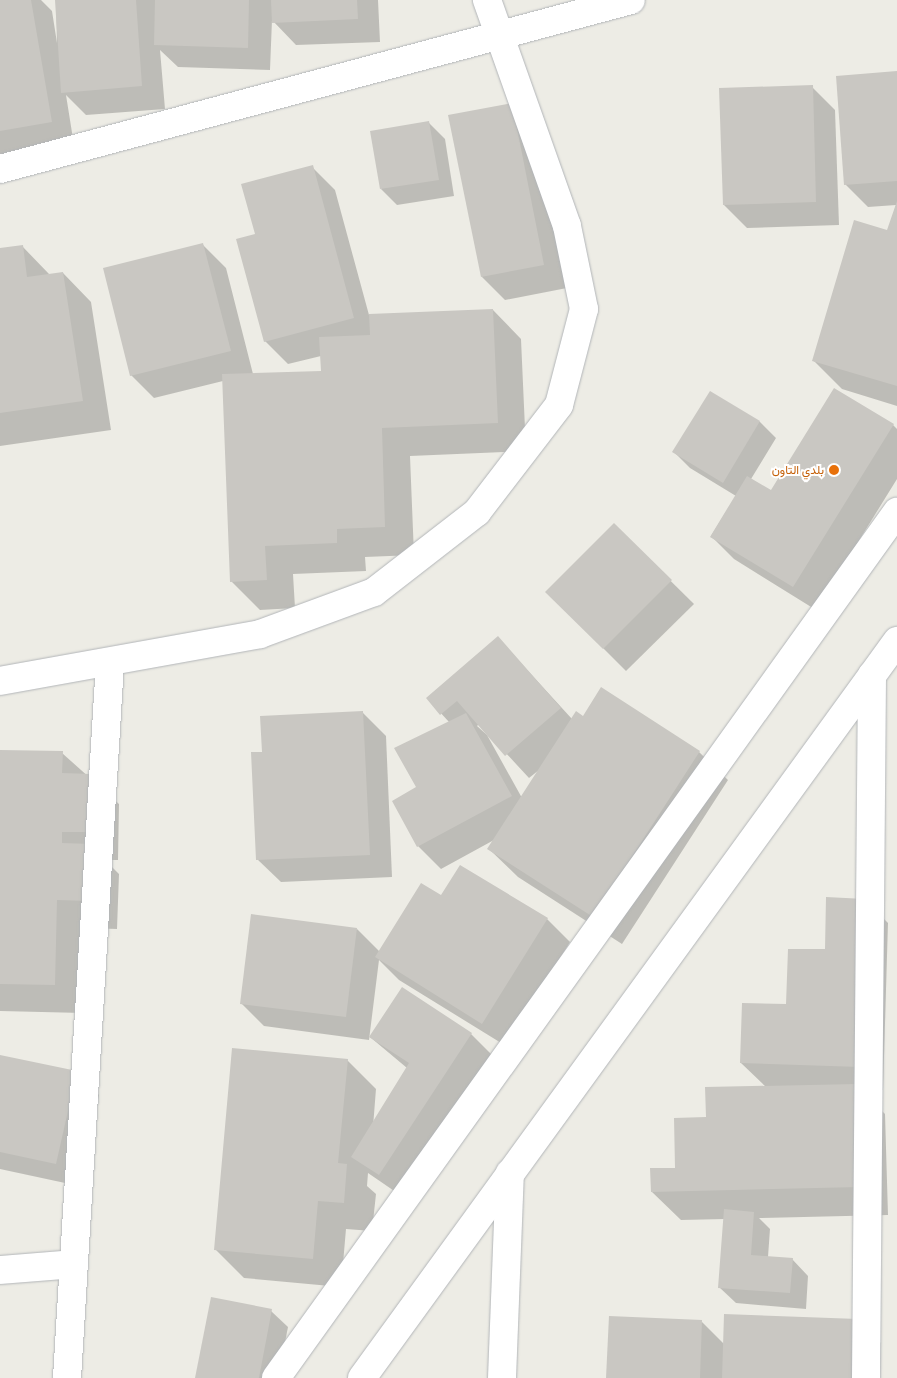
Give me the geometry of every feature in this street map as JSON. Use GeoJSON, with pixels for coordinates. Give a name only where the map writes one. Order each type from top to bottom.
{"type":"FeatureCollection","features":[{"type":"Feature","properties":{"kind":"street"},"geometry":{"type":"LineString","coordinates":[[0,681],[260,634],[374,592],[477,512],[559,405],[584,309],[567,226],[487,0]]}},
{"type":"Feature","properties":{"kind":"street"},"geometry":{"type":"LineString","coordinates":[[0,169],[631,0]]}},
{"type":"Feature","properties":{"kind":"street"},"geometry":{"type":"LineString","coordinates":[[276,1378],[897,512]]}},
{"type":"Feature","properties":{"kind":"street"},"geometry":{"type":"LineString","coordinates":[[362,1378],[897,641]]}},
{"type":"Feature","properties":{"kind":"street"},"geometry":{"type":"LineString","coordinates":[[67,1378],[110,662]]}},
{"type":"Feature","properties":{"kind":"street"},"geometry":{"type":"LineString","coordinates":[[866,1378],[872,675]]}},
{"type":"Feature","properties":{"kind":"street"},"geometry":{"type":"LineString","coordinates":[[502,1378],[510,1173]]}},
{"type":"Feature","properties":{"kind":"street"},"geometry":{"type":"LineString","coordinates":[[0,1270],[74,1264]]}},
{"type":"Feature","properties":{"kind":"building"},"geometry":{"type":"Polygon","coordinates":[[[0,0],[31,0],[52,122],[0,131],[0,0]]]}},
{"type":"Feature","properties":{"kind":"building"},"geometry":{"type":"Polygon","coordinates":[[[55,0],[136,0],[142,86],[61,93],[55,0]]]}},
{"type":"Feature","properties":{"kind":"building"},"geometry":{"type":"Polygon","coordinates":[[[155,0],[249,0],[248,48],[154,45],[155,0]]]}},
{"type":"Feature","properties":{"kind":"building"},"geometry":{"type":"Polygon","coordinates":[[[271,0],[357,0],[358,19],[272,23],[271,0]]]}},
{"type":"Feature","properties":{"kind":"building"},"geometry":{"type":"Polygon","coordinates":[[[897,71],[897,181],[844,185],[836,76],[897,71]]]}},
{"type":"Feature","properties":{"kind":"building"},"geometry":{"type":"Polygon","coordinates":[[[813,85],[816,202],[723,205],[719,88],[813,85]]]}},
{"type":"Feature","properties":{"kind":"building"},"geometry":{"type":"Polygon","coordinates":[[[512,103],[544,265],[481,277],[448,115],[512,103]]]}},
{"type":"Feature","properties":{"kind":"building"},"geometry":{"type":"Polygon","coordinates":[[[429,121],[439,180],[380,189],[370,131],[429,121]]]}},
{"type":"Feature","properties":{"kind":"building"},"geometry":{"type":"Polygon","coordinates":[[[313,165],[354,318],[264,342],[236,239],[255,234],[241,184],[313,165]]]}},
{"type":"Feature","properties":{"kind":"building"},"geometry":{"type":"Polygon","coordinates":[[[897,201],[897,386],[812,361],[854,220],[887,230],[897,201]]]}},
{"type":"Feature","properties":{"kind":"building"},"geometry":{"type":"Polygon","coordinates":[[[203,243],[231,351],[130,376],[103,268],[203,243]]]}},
{"type":"Feature","properties":{"kind":"building"},"geometry":{"type":"Polygon","coordinates":[[[23,245],[27,277],[63,272],[83,401],[0,413],[0,248],[23,245]]]}},
{"type":"Feature","properties":{"kind":"building"},"geometry":{"type":"Polygon","coordinates":[[[493,309],[498,423],[382,428],[385,527],[337,529],[337,543],[265,546],[267,580],[230,582],[222,374],[321,371],[319,337],[370,335],[369,314],[493,309]]]}},
{"type":"Feature","properties":{"kind":"building"},"geometry":{"type":"Polygon","coordinates":[[[834,388],[894,424],[793,587],[710,537],[747,476],[771,490],[834,388]]]}},
{"type":"Feature","properties":{"kind":"building"},"geometry":{"type":"Polygon","coordinates":[[[710,391],[760,421],[723,483],[672,452],[710,391]]]}},
{"type":"Feature","properties":{"kind":"building"},"geometry":{"type":"Polygon","coordinates":[[[614,523],[672,580],[603,649],[545,592],[614,523]]]}},
{"type":"Feature","properties":{"kind":"building"},"geometry":{"type":"Polygon","coordinates":[[[498,636],[561,708],[505,756],[457,701],[440,715],[426,698],[498,636]]]}},
{"type":"Feature","properties":{"kind":"building"},"geometry":{"type":"Polygon","coordinates":[[[601,687],[700,751],[593,917],[487,849],[576,711],[583,716],[601,687]]]}},
{"type":"Feature","properties":{"kind":"building"},"geometry":{"type":"Polygon","coordinates":[[[363,711],[370,855],[256,860],[251,752],[262,752],[260,716],[363,711]]]}},
{"type":"Feature","properties":{"kind":"building"},"geometry":{"type":"Polygon","coordinates":[[[466,713],[512,796],[417,847],[392,801],[416,787],[394,748],[466,713]]]}},
{"type":"Feature","properties":{"kind":"building"},"geometry":{"type":"Polygon","coordinates":[[[0,750],[63,751],[62,773],[91,774],[90,832],[62,832],[62,843],[91,844],[89,901],[57,900],[55,985],[0,984],[0,750]]]}},
{"type":"Feature","properties":{"kind":"building"},"geometry":{"type":"Polygon","coordinates":[[[460,865],[548,918],[482,1024],[375,957],[421,883],[441,895],[460,865]]]}},
{"type":"Feature","properties":{"kind":"building"},"geometry":{"type":"Polygon","coordinates":[[[826,897],[865,899],[860,1067],[740,1063],[742,1003],[786,1004],[788,949],[825,949],[826,897]]]}},
{"type":"Feature","properties":{"kind":"building"},"geometry":{"type":"Polygon","coordinates":[[[251,914],[357,928],[346,1017],[240,1004],[251,914]]]}},
{"type":"Feature","properties":{"kind":"building"},"geometry":{"type":"Polygon","coordinates":[[[402,987],[472,1033],[379,1175],[351,1157],[409,1063],[369,1037],[402,987]]]}},
{"type":"Feature","properties":{"kind":"building"},"geometry":{"type":"Polygon","coordinates":[[[232,1048],[348,1059],[338,1163],[347,1164],[344,1203],[318,1201],[313,1259],[214,1250],[232,1048]]]}},
{"type":"Feature","properties":{"kind":"building"},"geometry":{"type":"Polygon","coordinates":[[[0,1055],[77,1071],[56,1164],[0,1152],[0,1055]]]}},
{"type":"Feature","properties":{"kind":"building"},"geometry":{"type":"Polygon","coordinates":[[[857,1084],[860,1187],[651,1192],[650,1168],[675,1168],[674,1118],[706,1117],[705,1087],[857,1084]]]}},
{"type":"Feature","properties":{"kind":"building"},"geometry":{"type":"Polygon","coordinates":[[[724,1209],[754,1212],[751,1255],[793,1258],[790,1293],[718,1288],[724,1209]]]}},
{"type":"Feature","properties":{"kind":"building"},"geometry":{"type":"Polygon","coordinates":[[[211,1297],[272,1309],[259,1378],[195,1378],[211,1297]]]}},
{"type":"Feature","properties":{"kind":"building"},"geometry":{"type":"Polygon","coordinates":[[[724,1314],[858,1319],[856,1378],[722,1378],[724,1314]]]}},
{"type":"Feature","properties":{"kind":"building"},"geometry":{"type":"Polygon","coordinates":[[[609,1316],[702,1320],[700,1378],[606,1378],[609,1316]]]}},
{"type":"Feature","properties":{"kind":"place","name":"بلدي التاون"},"geometry":{"type":"Point","coordinates":[834,470]}}]}
